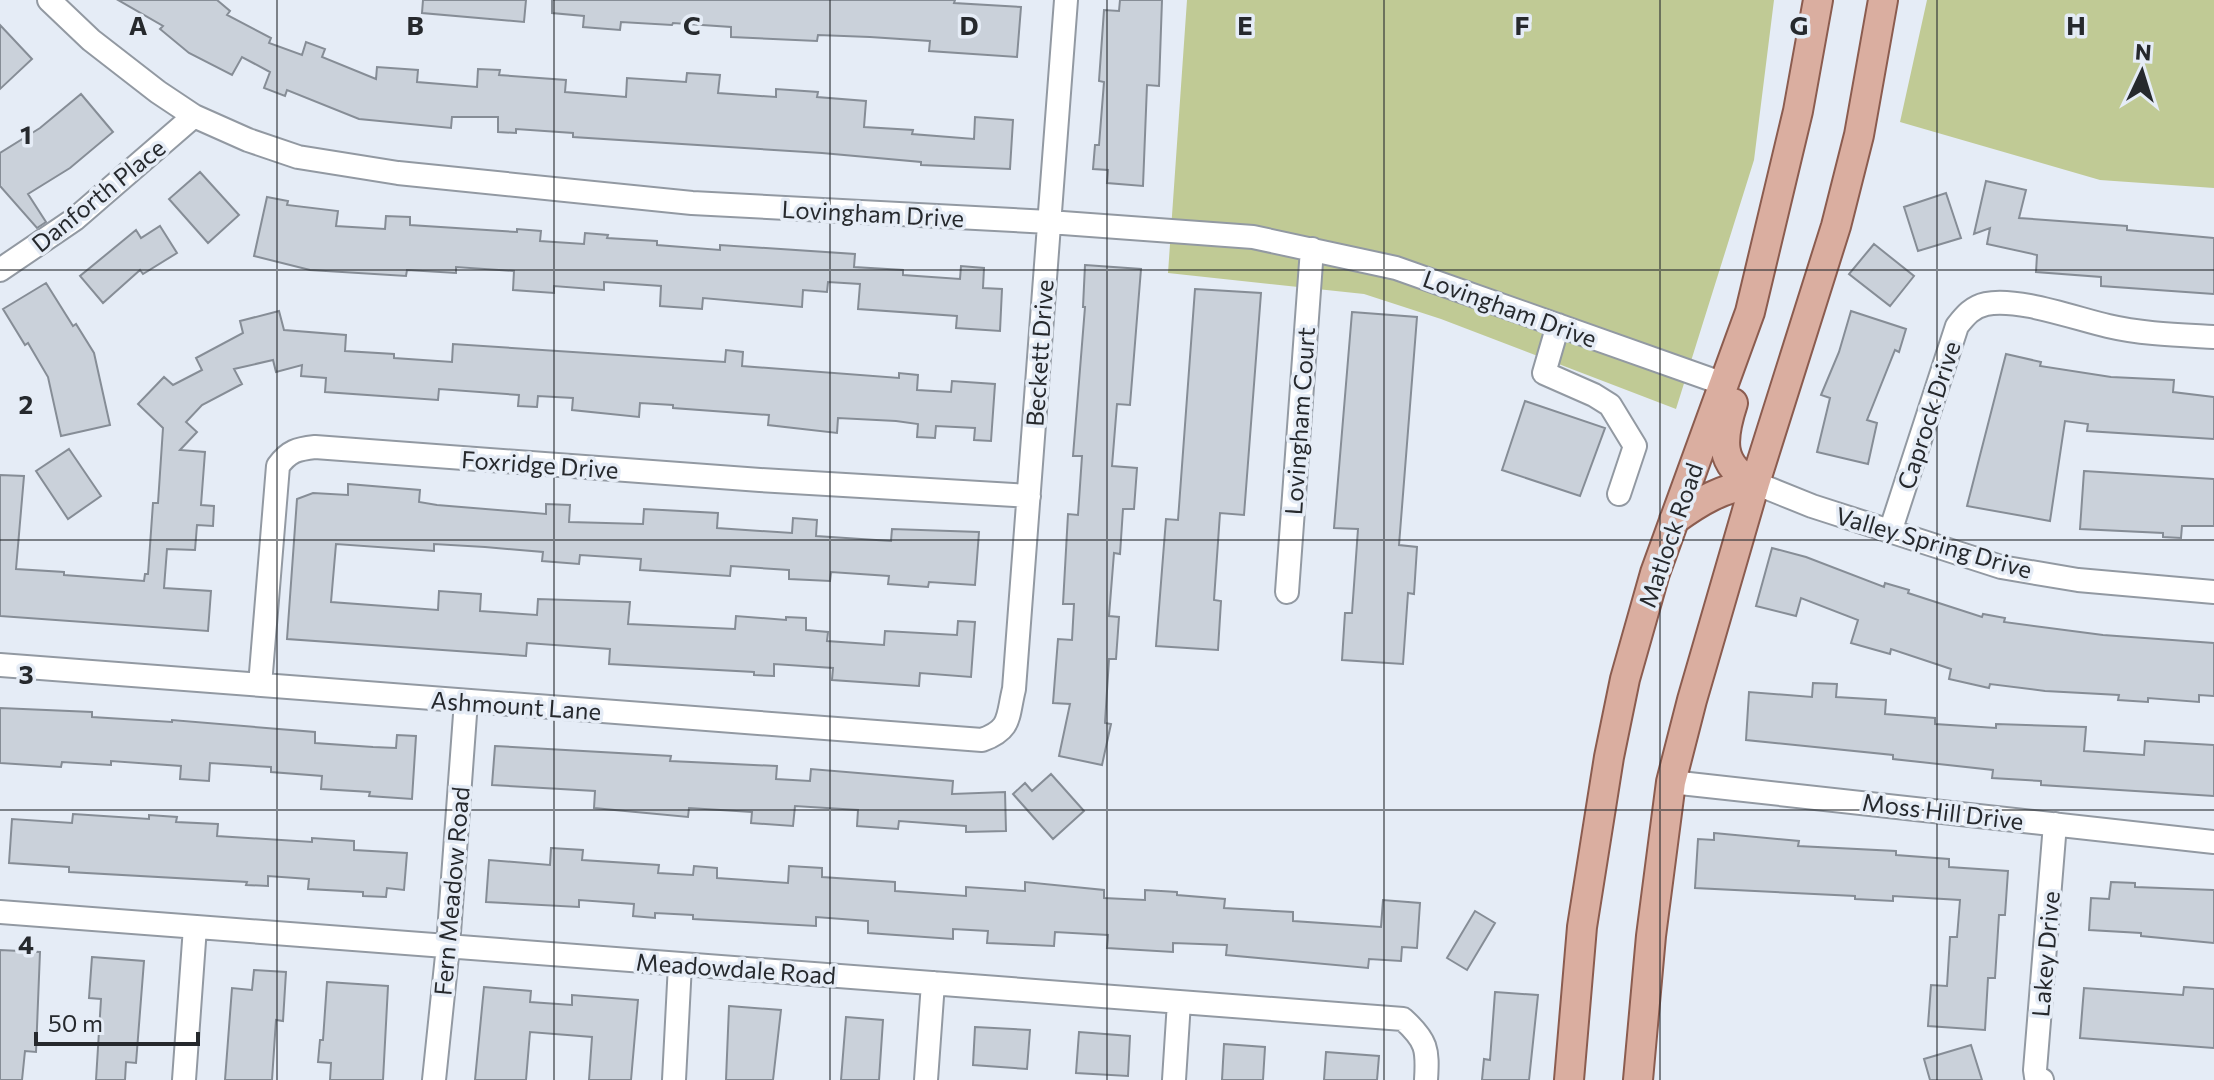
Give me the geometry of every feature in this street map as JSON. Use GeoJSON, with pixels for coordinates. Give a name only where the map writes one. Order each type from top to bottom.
{"type":"FeatureCollection","features":[{"type":"Feature","properties":{"kind":"main road","name":"Matlock Road"},"geometry":{"type":"LineString","coordinates":[[1569,1080],[1582,927],[1609,757],[1625,679],[1655,573],[1724,384],[1756,285],[1798,111],[1818,0]]}},
{"type":"Feature","properties":{"kind":"main road"},"geometry":{"type":"LineString","coordinates":[[1638,1080],[1651,936],[1671,782],[1755,483],[1836,226],[1859,135],[1883,0]]}},
{"type":"Feature","properties":{"kind":"main road"},"geometry":{"type":"LineString","coordinates":[[1755,483],[1738,475],[1725,450],[1726,425],[1759,320],[1762,304],[1756,285]]}},
{"type":"Feature","properties":{"kind":"main road"},"geometry":{"type":"LineString","coordinates":[[1674,520],[1703,499],[1726,489],[1755,483]]}},
{"type":"Feature","properties":{"kind":"street","name":"Lovingham Drive"},"geometry":{"type":"LineString","coordinates":[[49,0],[91,40],[194,116],[248,140],[298,157],[398,173],[692,203],[1049,222],[1253,237],[1396,268],[1724,384]]}},
{"type":"Feature","properties":{"kind":"street","name":"Beckett Drive"},"geometry":{"type":"LineString","coordinates":[[1010,706],[1014,689],[1066,0]]}},
{"type":"Feature","properties":{"kind":"street","name":"Danforth Place"},"geometry":{"type":"LineString","coordinates":[[0,270],[75,219],[194,116]]}},
{"type":"Feature","properties":{"kind":"street","name":"Lovingham Court"},"geometry":{"type":"LineString","coordinates":[[1287,592],[1312,249]]}},
{"type":"Feature","properties":{"kind":"street","name":"Caprock Drive"},"geometry":{"type":"LineString","coordinates":[[1890,532],[1957,326],[1968,312],[1986,304],[2010,304],[2062,313],[2110,327],[2214,337]]}},
{"type":"Feature","properties":{"kind":"street"},"geometry":{"type":"LineString","coordinates":[[1558,325],[1544,373],[1610,405],[1635,446],[1619,494]]}},
{"type":"Feature","properties":{"kind":"street","name":"Foxridge Drive"},"geometry":{"type":"LineString","coordinates":[[260,685],[278,466],[287,454],[296,449],[315,447],[745,479],[1029,496]]}},
{"type":"Feature","properties":{"kind":"street","name":"Valley Spring Drive"},"geometry":{"type":"LineString","coordinates":[[1755,483],[1812,506],[2001,567],[2078,580],[2214,592]]}},
{"type":"Feature","properties":{"kind":"street","name":"Ashmount Lane"},"geometry":{"type":"LineString","coordinates":[[0,665],[982,740],[999,734],[1007,724],[1010,706]]}},
{"type":"Feature","properties":{"kind":"street","name":"Fern Meadow Road"},"geometry":{"type":"LineString","coordinates":[[434,1080],[448,946],[466,701]]}},
{"type":"Feature","properties":{"kind":"street","name":"Moss Hill Drive"},"geometry":{"type":"LineString","coordinates":[[1671,782],[2214,842]]}},
{"type":"Feature","properties":{"kind":"street","name":"Lakey Drive"},"geometry":{"type":"LineString","coordinates":[[2042,1080],[2036,1077],[2035,1070],[2055,824]]}},
{"type":"Feature","properties":{"kind":"street","name":"Meadowdale Road"},"geometry":{"type":"LineString","coordinates":[[0,912],[1403,1019],[1428,1053],[1426,1080]]}},
{"type":"Feature","properties":{"kind":"street"},"geometry":{"type":"LineString","coordinates":[[184,1080],[195,927]]}},
{"type":"Feature","properties":{"kind":"street"},"geometry":{"type":"LineString","coordinates":[[674,1080],[680,964]]}},
{"type":"Feature","properties":{"kind":"street"},"geometry":{"type":"LineString","coordinates":[[926,1080],[933,983]]}},
{"type":"Feature","properties":{"kind":"street"},"geometry":{"type":"LineString","coordinates":[[1174,1080],[1179,1002]]}},
{"type":"Feature","properties":{"kind":"green space"},"geometry":{"type":"Polygon","coordinates":[[[1187,0],[1774,0],[1754,160],[1676,409],[1441,319],[1364,294],[1168,273],[1187,0]]]}},
{"type":"Feature","properties":{"kind":"green space"},"geometry":{"type":"Polygon","coordinates":[[[1927,0],[2214,0],[2214,188],[2100,180],[1900,122],[1927,0]]]}},
{"type":"Feature","properties":{"kind":"building"},"geometry":{"type":"Polygon","coordinates":[[[118,0],[217,0],[230,11],[227,15],[271,38],[269,43],[302,55],[306,42],[325,49],[322,57],[376,79],[377,67],[418,70],[417,82],[477,87],[478,69],[500,70],[499,75],[566,80],[565,92],[626,97],[627,78],[686,82],[687,73],[720,75],[718,93],[776,97],[776,89],[818,92],[817,97],[866,101],[864,127],[974,139],[975,117],[1013,120],[1010,169],[921,165],[921,162],[822,153],[573,137],[573,133],[516,129],[516,133],[498,132],[498,117],[452,117],[451,128],[359,119],[287,90],[285,96],[264,88],[270,72],[242,57],[232,75],[189,53],[160,29],[163,26],[118,0]]]}},
{"type":"Feature","properties":{"kind":"building"},"geometry":{"type":"Polygon","coordinates":[[[423,0],[526,0],[524,22],[422,13],[423,0]]]}},
{"type":"Feature","properties":{"kind":"building"},"geometry":{"type":"Polygon","coordinates":[[[552,0],[955,0],[954,3],[1021,7],[1017,57],[929,51],[930,41],[818,35],[817,41],[731,37],[731,27],[621,22],[620,30],[583,27],[584,16],[552,13],[552,0]]]}},
{"type":"Feature","properties":{"kind":"building"},"geometry":{"type":"Polygon","coordinates":[[[1120,0],[1162,0],[1159,86],[1147,85],[1143,186],[1107,183],[1108,170],[1093,169],[1095,145],[1099,145],[1104,82],[1099,81],[1104,10],[1119,11],[1120,0]]]}},
{"type":"Feature","properties":{"kind":"building"},"geometry":{"type":"Polygon","coordinates":[[[0,25],[32,59],[0,89],[0,25]]]}},
{"type":"Feature","properties":{"kind":"building"},"geometry":{"type":"Polygon","coordinates":[[[81,94],[113,132],[70,168],[28,194],[46,222],[37,228],[0,186],[0,153],[40,128],[81,94]]]}},
{"type":"Feature","properties":{"kind":"building"},"geometry":{"type":"Polygon","coordinates":[[[200,172],[239,215],[208,243],[169,199],[200,172]]]}},
{"type":"Feature","properties":{"kind":"building"},"geometry":{"type":"Polygon","coordinates":[[[1986,181],[2026,190],[2019,218],[2127,226],[2127,230],[2214,238],[2214,294],[2101,286],[2101,277],[2036,272],[2037,255],[1987,244],[1990,228],[1974,234],[1986,181]]]}},
{"type":"Feature","properties":{"kind":"building"},"geometry":{"type":"Polygon","coordinates":[[[1946,193],[1961,238],[1918,251],[1904,207],[1946,193]]]}},
{"type":"Feature","properties":{"kind":"building"},"geometry":{"type":"Polygon","coordinates":[[[267,197],[288,201],[287,205],[338,211],[336,226],[385,229],[386,216],[410,217],[410,225],[541,231],[540,241],[584,244],[585,233],[608,235],[607,238],[657,241],[657,245],[720,250],[720,245],[855,254],[854,267],[903,270],[903,275],[960,279],[961,266],[984,268],[983,288],[1002,289],[1000,331],[956,328],[957,316],[858,309],[860,284],[828,282],[827,292],[803,290],[802,307],[703,298],[702,309],[660,306],[661,286],[604,282],[604,290],[554,286],[554,293],[513,290],[514,271],[456,267],[456,273],[407,270],[406,276],[310,270],[254,256],[267,197]]]}},
{"type":"Feature","properties":{"kind":"building"},"geometry":{"type":"Polygon","coordinates":[[[160,226],[177,253],[143,274],[140,270],[103,303],[80,276],[136,230],[141,238],[160,226]]]}},
{"type":"Feature","properties":{"kind":"building"},"geometry":{"type":"Polygon","coordinates":[[[1874,244],[1914,276],[1890,306],[1849,274],[1874,244]]]}},
{"type":"Feature","properties":{"kind":"building"},"geometry":{"type":"Polygon","coordinates":[[[1085,265],[1141,269],[1130,405],[1117,404],[1112,466],[1137,468],[1134,509],[1123,509],[1120,554],[1114,553],[1109,616],[1119,617],[1116,659],[1109,659],[1105,723],[1111,724],[1102,765],[1059,756],[1070,704],[1053,703],[1058,639],[1072,640],[1074,604],[1063,604],[1068,514],[1078,515],[1082,456],[1073,456],[1085,307],[1085,265]]]}},
{"type":"Feature","properties":{"kind":"building"},"geometry":{"type":"Polygon","coordinates":[[[46,283],[94,353],[110,425],[61,436],[48,377],[3,309],[46,283]]]}},
{"type":"Feature","properties":{"kind":"building"},"geometry":{"type":"Polygon","coordinates":[[[1195,289],[1261,293],[1244,515],[1220,513],[1214,600],[1221,601],[1218,650],[1156,646],[1166,519],[1178,520],[1195,289]]]}},
{"type":"Feature","properties":{"kind":"building"},"geometry":{"type":"Polygon","coordinates":[[[279,311],[284,330],[346,335],[345,351],[394,354],[394,358],[452,362],[453,344],[725,362],[726,350],[743,352],[742,366],[899,378],[899,373],[918,375],[917,390],[951,392],[952,381],[995,384],[991,441],[974,440],[975,428],[936,426],[935,438],[917,437],[918,424],[896,421],[838,418],[837,433],[768,425],[769,415],[673,408],[673,405],[640,403],[639,417],[572,410],[573,398],[538,396],[537,407],[518,406],[519,395],[439,389],[438,400],[325,392],[326,378],[301,376],[302,365],[276,372],[273,360],[234,369],[242,384],[202,405],[186,422],[197,432],[180,450],[205,452],[201,505],[214,506],[213,526],[197,525],[195,550],[167,549],[164,588],[211,591],[208,631],[0,616],[0,475],[24,476],[16,569],[144,581],[145,574],[148,574],[153,503],[158,503],[163,428],[138,404],[164,377],[173,385],[202,370],[196,358],[243,333],[240,321],[279,311]]]}},
{"type":"Feature","properties":{"kind":"building"},"geometry":{"type":"Polygon","coordinates":[[[1851,311],[1906,329],[1899,352],[1895,350],[1867,420],[1877,423],[1868,464],[1817,452],[1830,398],[1821,395],[1839,352],[1851,311]]]}},
{"type":"Feature","properties":{"kind":"building"},"geometry":{"type":"Polygon","coordinates":[[[1352,312],[1417,317],[1399,545],[1417,547],[1414,594],[1408,593],[1403,664],[1342,660],[1345,613],[1352,613],[1358,529],[1334,528],[1352,312]]]}},
{"type":"Feature","properties":{"kind":"building"},"geometry":{"type":"Polygon","coordinates":[[[2006,354],[2041,362],[2040,366],[2111,377],[2174,380],[2173,392],[2214,397],[2214,439],[2087,431],[2088,424],[2065,421],[2050,521],[1967,506],[2006,354]]]}},
{"type":"Feature","properties":{"kind":"building"},"geometry":{"type":"Polygon","coordinates":[[[1525,401],[1605,428],[1580,496],[1502,470],[1525,401]]]}},
{"type":"Feature","properties":{"kind":"building"},"geometry":{"type":"Polygon","coordinates":[[[69,449],[101,496],[68,519],[36,471],[69,449]]]}},
{"type":"Feature","properties":{"kind":"building"},"geometry":{"type":"Polygon","coordinates":[[[2084,471],[2214,479],[2214,526],[2182,526],[2181,538],[2163,537],[2163,533],[2080,529],[2084,471]]]}},
{"type":"Feature","properties":{"kind":"building"},"geometry":{"type":"Polygon","coordinates":[[[348,484],[420,490],[419,502],[437,505],[546,514],[546,504],[570,505],[569,522],[643,524],[644,509],[718,513],[717,528],[792,533],[793,518],[817,520],[816,536],[891,541],[892,529],[979,532],[975,585],[929,582],[928,587],[888,584],[889,576],[831,572],[830,581],[789,579],[789,570],[731,566],[730,576],[640,570],[641,559],[580,555],[579,564],[542,561],[543,552],[485,547],[434,544],[434,551],[336,544],[331,602],[438,610],[439,591],[481,594],[480,611],[537,615],[538,599],[630,602],[628,624],[735,629],[736,616],[786,620],[786,617],[806,618],[806,630],[828,632],[827,641],[884,645],[885,631],[957,635],[958,621],[975,622],[971,677],[920,673],[919,686],[832,680],[833,668],[774,664],[774,676],[754,675],[754,672],[609,664],[610,649],[527,643],[526,656],[287,639],[297,499],[313,493],[348,495],[348,484]]]}},
{"type":"Feature","properties":{"kind":"building"},"geometry":{"type":"Polygon","coordinates":[[[1772,548],[1806,557],[1884,587],[1885,583],[1909,590],[1908,593],[1982,617],[1983,614],[2005,618],[2004,622],[2103,635],[2214,643],[2214,696],[2199,695],[2199,702],[2148,698],[2148,702],[2118,700],[2119,695],[1990,684],[1989,688],[1949,679],[1951,669],[1891,649],[1890,654],[1851,643],[1858,620],[1801,598],[1796,616],[1756,606],[1772,548]]]}},
{"type":"Feature","properties":{"kind":"building"},"geometry":{"type":"Polygon","coordinates":[[[1813,683],[1837,684],[1836,697],[1886,700],[1885,714],[1935,718],[1935,724],[1996,728],[1996,724],[2086,727],[2084,751],[2144,755],[2145,741],[2214,745],[2214,796],[2041,785],[2041,781],[1992,778],[1993,770],[1893,759],[1893,755],[1746,740],[1749,692],[1812,697],[1813,683]]]}},
{"type":"Feature","properties":{"kind":"building"},"geometry":{"type":"Polygon","coordinates":[[[0,708],[92,712],[92,717],[315,732],[315,743],[373,747],[396,748],[397,735],[416,736],[412,799],[321,789],[322,776],[271,772],[271,767],[210,763],[209,781],[180,779],[181,766],[111,761],[111,765],[62,762],[61,767],[0,763],[0,708]]]}},
{"type":"Feature","properties":{"kind":"building"},"geometry":{"type":"Polygon","coordinates":[[[495,746],[671,756],[670,761],[777,766],[776,779],[810,781],[811,769],[953,781],[952,794],[1005,792],[1006,831],[966,832],[966,826],[899,821],[898,829],[857,826],[858,810],[795,806],[793,826],[751,823],[752,812],[689,808],[688,817],[594,808],[595,791],[492,785],[495,746]]]}},
{"type":"Feature","properties":{"kind":"building"},"geometry":{"type":"Polygon","coordinates":[[[1051,774],[1084,811],[1053,839],[1013,794],[1025,783],[1032,791],[1051,774]]]}},
{"type":"Feature","properties":{"kind":"building"},"geometry":{"type":"Polygon","coordinates":[[[73,814],[149,819],[149,815],[177,817],[176,822],[218,824],[217,836],[312,842],[312,838],[354,841],[354,850],[407,853],[404,890],[387,888],[386,897],[363,896],[363,892],[308,889],[309,879],[268,876],[268,886],[246,885],[247,882],[69,872],[69,867],[9,863],[12,819],[72,823],[73,814]]]}},
{"type":"Feature","properties":{"kind":"building"},"geometry":{"type":"Polygon","coordinates":[[[1714,833],[1799,841],[1798,846],[1896,851],[1896,855],[1949,859],[1949,867],[2008,871],[2005,915],[1999,915],[1995,978],[1988,978],[1985,1030],[1928,1026],[1931,985],[1947,986],[1950,937],[1957,937],[1960,900],[1893,896],[1893,901],[1855,899],[1855,896],[1695,888],[1698,839],[1714,840],[1714,833]]]}},
{"type":"Feature","properties":{"kind":"building"},"geometry":{"type":"Polygon","coordinates":[[[551,848],[583,850],[582,860],[659,865],[658,873],[693,875],[694,866],[717,868],[717,878],[788,883],[789,866],[822,868],[822,877],[895,882],[895,891],[966,896],[966,887],[1025,891],[1025,882],[1104,890],[1104,898],[1145,900],[1145,890],[1177,892],[1177,895],[1225,899],[1224,908],[1293,912],[1293,921],[1381,927],[1383,900],[1420,903],[1417,948],[1402,947],[1401,961],[1369,959],[1368,968],[1226,955],[1227,945],[1173,943],[1173,952],[1107,948],[1108,935],[1055,932],[1054,946],[987,943],[988,931],[953,929],[953,939],[868,933],[868,921],[816,917],[816,926],[693,919],[693,915],[655,913],[655,918],[633,916],[634,904],[579,900],[579,907],[486,902],[489,860],[550,865],[551,848]]]}},
{"type":"Feature","properties":{"kind":"building"},"geometry":{"type":"Polygon","coordinates":[[[2111,882],[2135,883],[2135,887],[2214,890],[2214,943],[2089,930],[2091,898],[2109,899],[2111,882]]]}},
{"type":"Feature","properties":{"kind":"building"},"geometry":{"type":"Polygon","coordinates":[[[1475,911],[1495,923],[1467,970],[1447,958],[1475,911]]]}},
{"type":"Feature","properties":{"kind":"building"},"geometry":{"type":"Polygon","coordinates":[[[0,950],[40,952],[36,1052],[25,1051],[22,1080],[0,1080],[0,950]]]}},
{"type":"Feature","properties":{"kind":"building"},"geometry":{"type":"Polygon","coordinates":[[[92,957],[144,961],[136,1063],[126,1062],[125,1080],[96,1080],[101,999],[89,998],[92,957]]]}},
{"type":"Feature","properties":{"kind":"building"},"geometry":{"type":"Polygon","coordinates":[[[254,970],[286,972],[283,1021],[276,1020],[272,1080],[225,1080],[232,988],[252,990],[254,970]]]}},
{"type":"Feature","properties":{"kind":"building"},"geometry":{"type":"Polygon","coordinates":[[[327,982],[388,986],[383,1080],[330,1080],[331,1063],[318,1062],[320,1040],[323,1040],[327,982]]]}},
{"type":"Feature","properties":{"kind":"building"},"geometry":{"type":"Polygon","coordinates":[[[484,987],[531,991],[530,1002],[572,1005],[572,995],[638,1000],[631,1080],[589,1080],[592,1037],[530,1032],[526,1080],[475,1080],[484,987]]]}},
{"type":"Feature","properties":{"kind":"building"},"geometry":{"type":"Polygon","coordinates":[[[2184,987],[2214,989],[2214,1048],[2080,1038],[2084,988],[2183,995],[2184,987]]]}},
{"type":"Feature","properties":{"kind":"building"},"geometry":{"type":"Polygon","coordinates":[[[1495,992],[1538,995],[1529,1080],[1482,1080],[1484,1059],[1490,1060],[1495,992]]]}},
{"type":"Feature","properties":{"kind":"building"},"geometry":{"type":"Polygon","coordinates":[[[729,1006],[781,1010],[773,1080],[726,1080],[729,1006]]]}},
{"type":"Feature","properties":{"kind":"building"},"geometry":{"type":"Polygon","coordinates":[[[846,1017],[883,1020],[879,1080],[841,1080],[846,1017]]]}},
{"type":"Feature","properties":{"kind":"building"},"geometry":{"type":"Polygon","coordinates":[[[975,1027],[1030,1030],[1027,1069],[973,1065],[975,1027]]]}},
{"type":"Feature","properties":{"kind":"building"},"geometry":{"type":"Polygon","coordinates":[[[1079,1032],[1130,1036],[1128,1076],[1076,1073],[1079,1032]]]}},
{"type":"Feature","properties":{"kind":"building"},"geometry":{"type":"Polygon","coordinates":[[[1224,1044],[1265,1047],[1263,1080],[1222,1080],[1224,1044]]]}},
{"type":"Feature","properties":{"kind":"building"},"geometry":{"type":"Polygon","coordinates":[[[1971,1045],[1982,1080],[1930,1080],[1924,1059],[1971,1045]]]}},
{"type":"Feature","properties":{"kind":"building"},"geometry":{"type":"Polygon","coordinates":[[[1326,1052],[1379,1056],[1377,1080],[1324,1080],[1326,1052]]]}}]}
